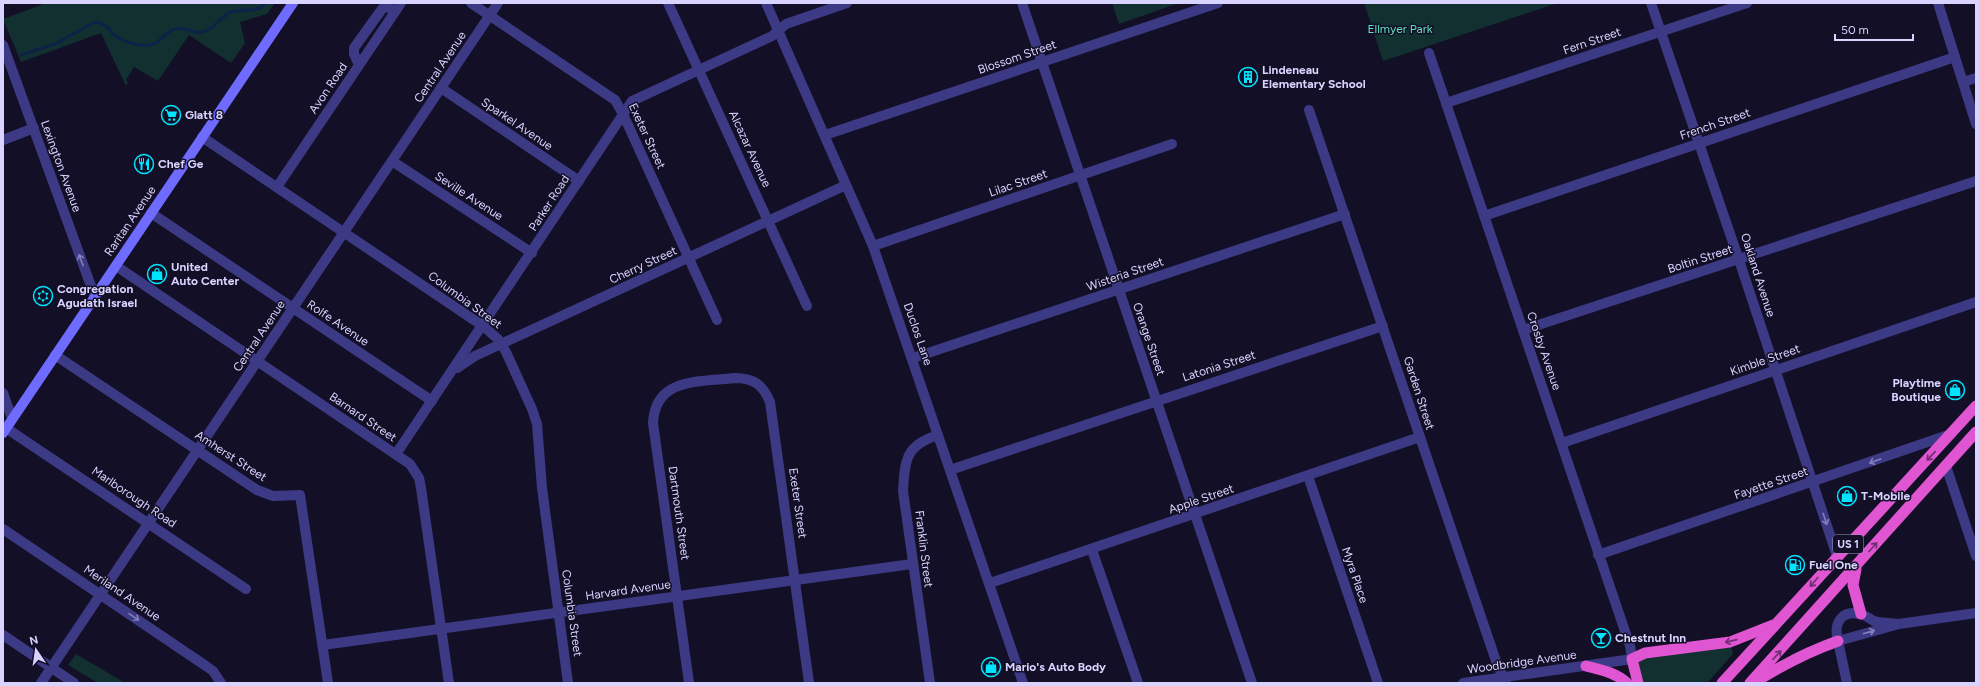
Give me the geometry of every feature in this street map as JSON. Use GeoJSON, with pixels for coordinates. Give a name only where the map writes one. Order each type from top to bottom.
{"type":"FeatureCollection","features":[{"type":"Feature","properties":{"kind":"highway","name":"US 1"},"geometry":{"type":"LineString","coordinates":[[1722,683],[1976,406]]}},
{"type":"Feature","properties":{"kind":"highway","name":"US 1"},"geometry":{"type":"LineString","coordinates":[[1752,683],[1976,432]]}},
{"type":"Feature","properties":{"kind":"highway"},"geometry":{"type":"LineString","coordinates":[[1858,565],[1853,585],[1862,614]]}},
{"type":"Feature","properties":{"kind":"highway"},"geometry":{"type":"LineString","coordinates":[[1638,683],[1632,659],[1645,653],[1730,642],[1758,632],[1780,621]]}},
{"type":"Feature","properties":{"kind":"highway"},"geometry":{"type":"LineString","coordinates":[[1752,683],[1791,660],[1812,650],[1838,641]]}},
{"type":"Feature","properties":{"kind":"highway"},"geometry":{"type":"LineString","coordinates":[[1586,666],[1606,670],[1619,676],[1627,683]]}},
{"type":"Feature","properties":{"kind":"main road","name":"Raritan Avenue"},"geometry":{"type":"LineString","coordinates":[[5,430],[293,3]]}},
{"type":"Feature","properties":{"kind":"street","name":"Exeter Street"},"geometry":{"type":"LineString","coordinates":[[471,3],[615,100],[623,114],[717,320]]}},
{"type":"Feature","properties":{"kind":"street","name":"Central Avenue"},"geometry":{"type":"LineString","coordinates":[[42,683],[498,3]]}},
{"type":"Feature","properties":{"kind":"street","name":"Alcazar Avenue"},"geometry":{"type":"LineString","coordinates":[[668,3],[770,221],[807,306]]}},
{"type":"Feature","properties":{"kind":"street","name":"Duclos Lane"},"geometry":{"type":"LineString","coordinates":[[766,3],[873,246],[913,358],[1023,683]]}},
{"type":"Feature","properties":{"kind":"street","name":"Parker Road"},"geometry":{"type":"LineString","coordinates":[[396,454],[532,253],[623,114],[635,100],[772,36],[786,24],[847,3]]}},
{"type":"Feature","properties":{"kind":"street","name":"Orange Street"},"geometry":{"type":"LineString","coordinates":[[1022,3],[1252,683]]}},
{"type":"Feature","properties":{"kind":"street","name":"Blossom Street"},"geometry":{"type":"LineString","coordinates":[[825,135],[1218,3]]}},
{"type":"Feature","properties":{"kind":"street","name":"Oakland Avenue"},"geometry":{"type":"LineString","coordinates":[[1651,3],[1776,370],[1837,556]]}},
{"type":"Feature","properties":{"kind":"street","name":"Fern Street"},"geometry":{"type":"LineString","coordinates":[[1446,103],[1747,3]]}},
{"type":"Feature","properties":{"kind":"street"},"geometry":{"type":"LineString","coordinates":[[1938,3],[1976,124]]}},
{"type":"Feature","properties":{"kind":"street","name":"Avon Road"},"geometry":{"type":"LineString","coordinates":[[277,187],[398,7]]}},
{"type":"Feature","properties":{"kind":"street","name":"Lexington Avenue"},"geometry":{"type":"LineString","coordinates":[[3,45],[95,297]]}},
{"type":"Feature","properties":{"kind":"street","name":"Crosby Avenue"},"geometry":{"type":"LineString","coordinates":[[1429,53],[1562,443],[1598,555],[1630,646],[1632,659]]}},
{"type":"Feature","properties":{"kind":"street","name":"French Street"},"geometry":{"type":"LineString","coordinates":[[1484,216],[1955,57]]}},
{"type":"Feature","properties":{"kind":"street"},"geometry":{"type":"LineString","coordinates":[[1963,82],[1976,78]]}},
{"type":"Feature","properties":{"kind":"street","name":"Sparkel Avenue"},"geometry":{"type":"LineString","coordinates":[[441,88],[579,181]]}},
{"type":"Feature","properties":{"kind":"street","name":"Garden Street"},"geometry":{"type":"LineString","coordinates":[[1309,110],[1497,664],[1505,680]]}},
{"type":"Feature","properties":{"kind":"street"},"geometry":{"type":"LineString","coordinates":[[3,140],[34,128]]}},
{"type":"Feature","properties":{"kind":"street","name":"Columbia Street"},"geometry":{"type":"LineString","coordinates":[[202,137],[483,326],[502,344],[529,402],[537,424],[542,488],[568,683]]}},
{"type":"Feature","properties":{"kind":"street","name":"Lilac Street"},"geometry":{"type":"LineString","coordinates":[[873,246],[1172,144]]}},
{"type":"Feature","properties":{"kind":"street","name":"Seville Avenue"},"geometry":{"type":"LineString","coordinates":[[392,161],[532,253]]}},
{"type":"Feature","properties":{"kind":"street","name":"Boltin Street"},"geometry":{"type":"LineString","coordinates":[[1523,330],[1976,181]]}},
{"type":"Feature","properties":{"kind":"street","name":"Cherry Street"},"geometry":{"type":"LineString","coordinates":[[452,371],[475,356],[846,186]]}},
{"type":"Feature","properties":{"kind":"street","name":"Rolfe Avenue"},"geometry":{"type":"LineString","coordinates":[[150,213],[432,401]]}},
{"type":"Feature","properties":{"kind":"street","name":"Wisteria Street"},"geometry":{"type":"LineString","coordinates":[[913,358],[1345,214]]}},
{"type":"Feature","properties":{"kind":"street","name":"Barnard Street"},"geometry":{"type":"LineString","coordinates":[[116,266],[410,464],[419,478],[449,683]]}},
{"type":"Feature","properties":{"kind":"street","name":"Kimble Street"},"geometry":{"type":"LineString","coordinates":[[1562,443],[1976,302]]}},
{"type":"Feature","properties":{"kind":"street","name":"Latonia Street"},"geometry":{"type":"LineString","coordinates":[[950,470],[1383,326]]}},
{"type":"Feature","properties":{"kind":"street","name":"Amherst Street"},"geometry":{"type":"LineString","coordinates":[[55,355],[264,494],[283,496],[300,495],[328,683]]}},
{"type":"Feature","properties":{"kind":"street","name":"Exeter Street"},"geometry":{"type":"LineString","coordinates":[[707,381],[744,378],[760,385],[766,391],[770,402],[810,683]]}},
{"type":"Feature","properties":{"kind":"street","name":"Dartmouth Street"},"geometry":{"type":"LineString","coordinates":[[689,683],[653,423],[656,404],[666,391],[682,384],[707,381]]}},
{"type":"Feature","properties":{"kind":"street"},"geometry":{"type":"LineString","coordinates":[[3,393],[12,418]]}},
{"type":"Feature","properties":{"kind":"street","name":"Marlborough Road"},"geometry":{"type":"LineString","coordinates":[[5,430],[149,522],[246,589]]}},
{"type":"Feature","properties":{"kind":"street","name":"Fayette Street"},"geometry":{"type":"LineString","coordinates":[[1598,555],[1813,483],[1951,434]]}},
{"type":"Feature","properties":{"kind":"street","name":"Franklin Street"},"geometry":{"type":"LineString","coordinates":[[930,683],[912,564],[903,491],[906,466],[916,445],[923,440],[938,435]]}},
{"type":"Feature","properties":{"kind":"street","name":"Apple Street"},"geometry":{"type":"LineString","coordinates":[[990,583],[1092,550],[1420,438]]}},
{"type":"Feature","properties":{"kind":"street"},"geometry":{"type":"LineString","coordinates":[[1946,466],[1976,556]]}},
{"type":"Feature","properties":{"kind":"street","name":"Myra Place"},"geometry":{"type":"LineString","coordinates":[[1308,476],[1378,683]]}},
{"type":"Feature","properties":{"kind":"street","name":"Meriland Avenue"},"geometry":{"type":"LineString","coordinates":[[3,530],[206,666],[213,671],[221,683]]}},
{"type":"Feature","properties":{"kind":"street"},"geometry":{"type":"LineString","coordinates":[[1092,550],[1138,683]]}},
{"type":"Feature","properties":{"kind":"street","name":"Harvard Avenue"},"geometry":{"type":"LineString","coordinates":[[323,645],[912,564]]}},
{"type":"Feature","properties":{"kind":"street"},"geometry":{"type":"LineString","coordinates":[[1838,641],[1899,624],[1976,613]]}},
{"type":"Feature","properties":{"kind":"street"},"geometry":{"type":"LineString","coordinates":[[1847,683],[1836,627],[1838,620],[1844,616],[1862,614],[1875,621],[1899,624]]}},
{"type":"Feature","properties":{"kind":"street"},"geometry":{"type":"LineString","coordinates":[[3,635],[74,683]]}},
{"type":"Feature","properties":{"kind":"street","name":"Woodbridge Avenue"},"geometry":{"type":"LineString","coordinates":[[1463,683],[1505,680],[1632,659]]}},
{"type":"Feature","properties":{"kind":"green space"},"geometry":{"type":"Polygon","coordinates":[[[46,3],[275,3],[267,14],[240,22],[245,43],[231,63],[189,35],[158,81],[134,67],[126,80],[128,82],[126,86],[101,33],[21,62],[3,19],[46,3]]]}},
{"type":"Feature","properties":{"kind":"green space"},"geometry":{"type":"Polygon","coordinates":[[[1112,3],[1179,3],[1119,24],[1112,3]]]}},
{"type":"Feature","properties":{"kind":"green space","name":"Ellmyer Park"},"geometry":{"type":"Polygon","coordinates":[[[1364,3],[1558,3],[1383,61],[1364,3]]]}},
{"type":"Feature","properties":{"kind":"green space"},"geometry":{"type":"Polygon","coordinates":[[[1731,646],[1733,654],[1707,683],[1642,683],[1638,662],[1640,659],[1731,646]]]}},
{"type":"Feature","properties":{"kind":"green space"},"geometry":{"type":"Polygon","coordinates":[[[76,654],[125,683],[98,683],[68,665],[76,654]]]}},
{"type":"Feature","properties":{"kind":"waterway"},"geometry":{"type":"LineString","coordinates":[[21,55],[55,44],[95,22],[105,25],[117,37],[125,41],[140,45],[151,45],[159,41],[174,29],[181,28],[195,32],[206,31],[231,12],[254,10],[265,3]]}},
{"type":"Feature","properties":{"kind":"place","name":"Lindeneau Elementary School"},"geometry":{"type":"Point","coordinates":[1248,77]}},
{"type":"Feature","properties":{"kind":"place","name":"Glatt 8"},"geometry":{"type":"Point","coordinates":[171,115]}},
{"type":"Feature","properties":{"kind":"place","name":"Chef Ge"},"geometry":{"type":"Point","coordinates":[144,164]}},
{"type":"Feature","properties":{"kind":"place","name":"United Auto Center"},"geometry":{"type":"Point","coordinates":[157,274]}},
{"type":"Feature","properties":{"kind":"place","name":"Congregation Agudath Israel"},"geometry":{"type":"Point","coordinates":[43,296]}},
{"type":"Feature","properties":{"kind":"place","name":"Playtime Boutique"},"geometry":{"type":"Point","coordinates":[1955,390]}},
{"type":"Feature","properties":{"kind":"place","name":"T-Mobile"},"geometry":{"type":"Point","coordinates":[1847,496]}},
{"type":"Feature","properties":{"kind":"place","name":"Fuel One"},"geometry":{"type":"Point","coordinates":[1795,565]}},
{"type":"Feature","properties":{"kind":"place","name":"Chestnut Inn"},"geometry":{"type":"Point","coordinates":[1601,638]}},
{"type":"Feature","properties":{"kind":"place","name":"Mario's Auto Body"},"geometry":{"type":"Point","coordinates":[991,667]}}]}
